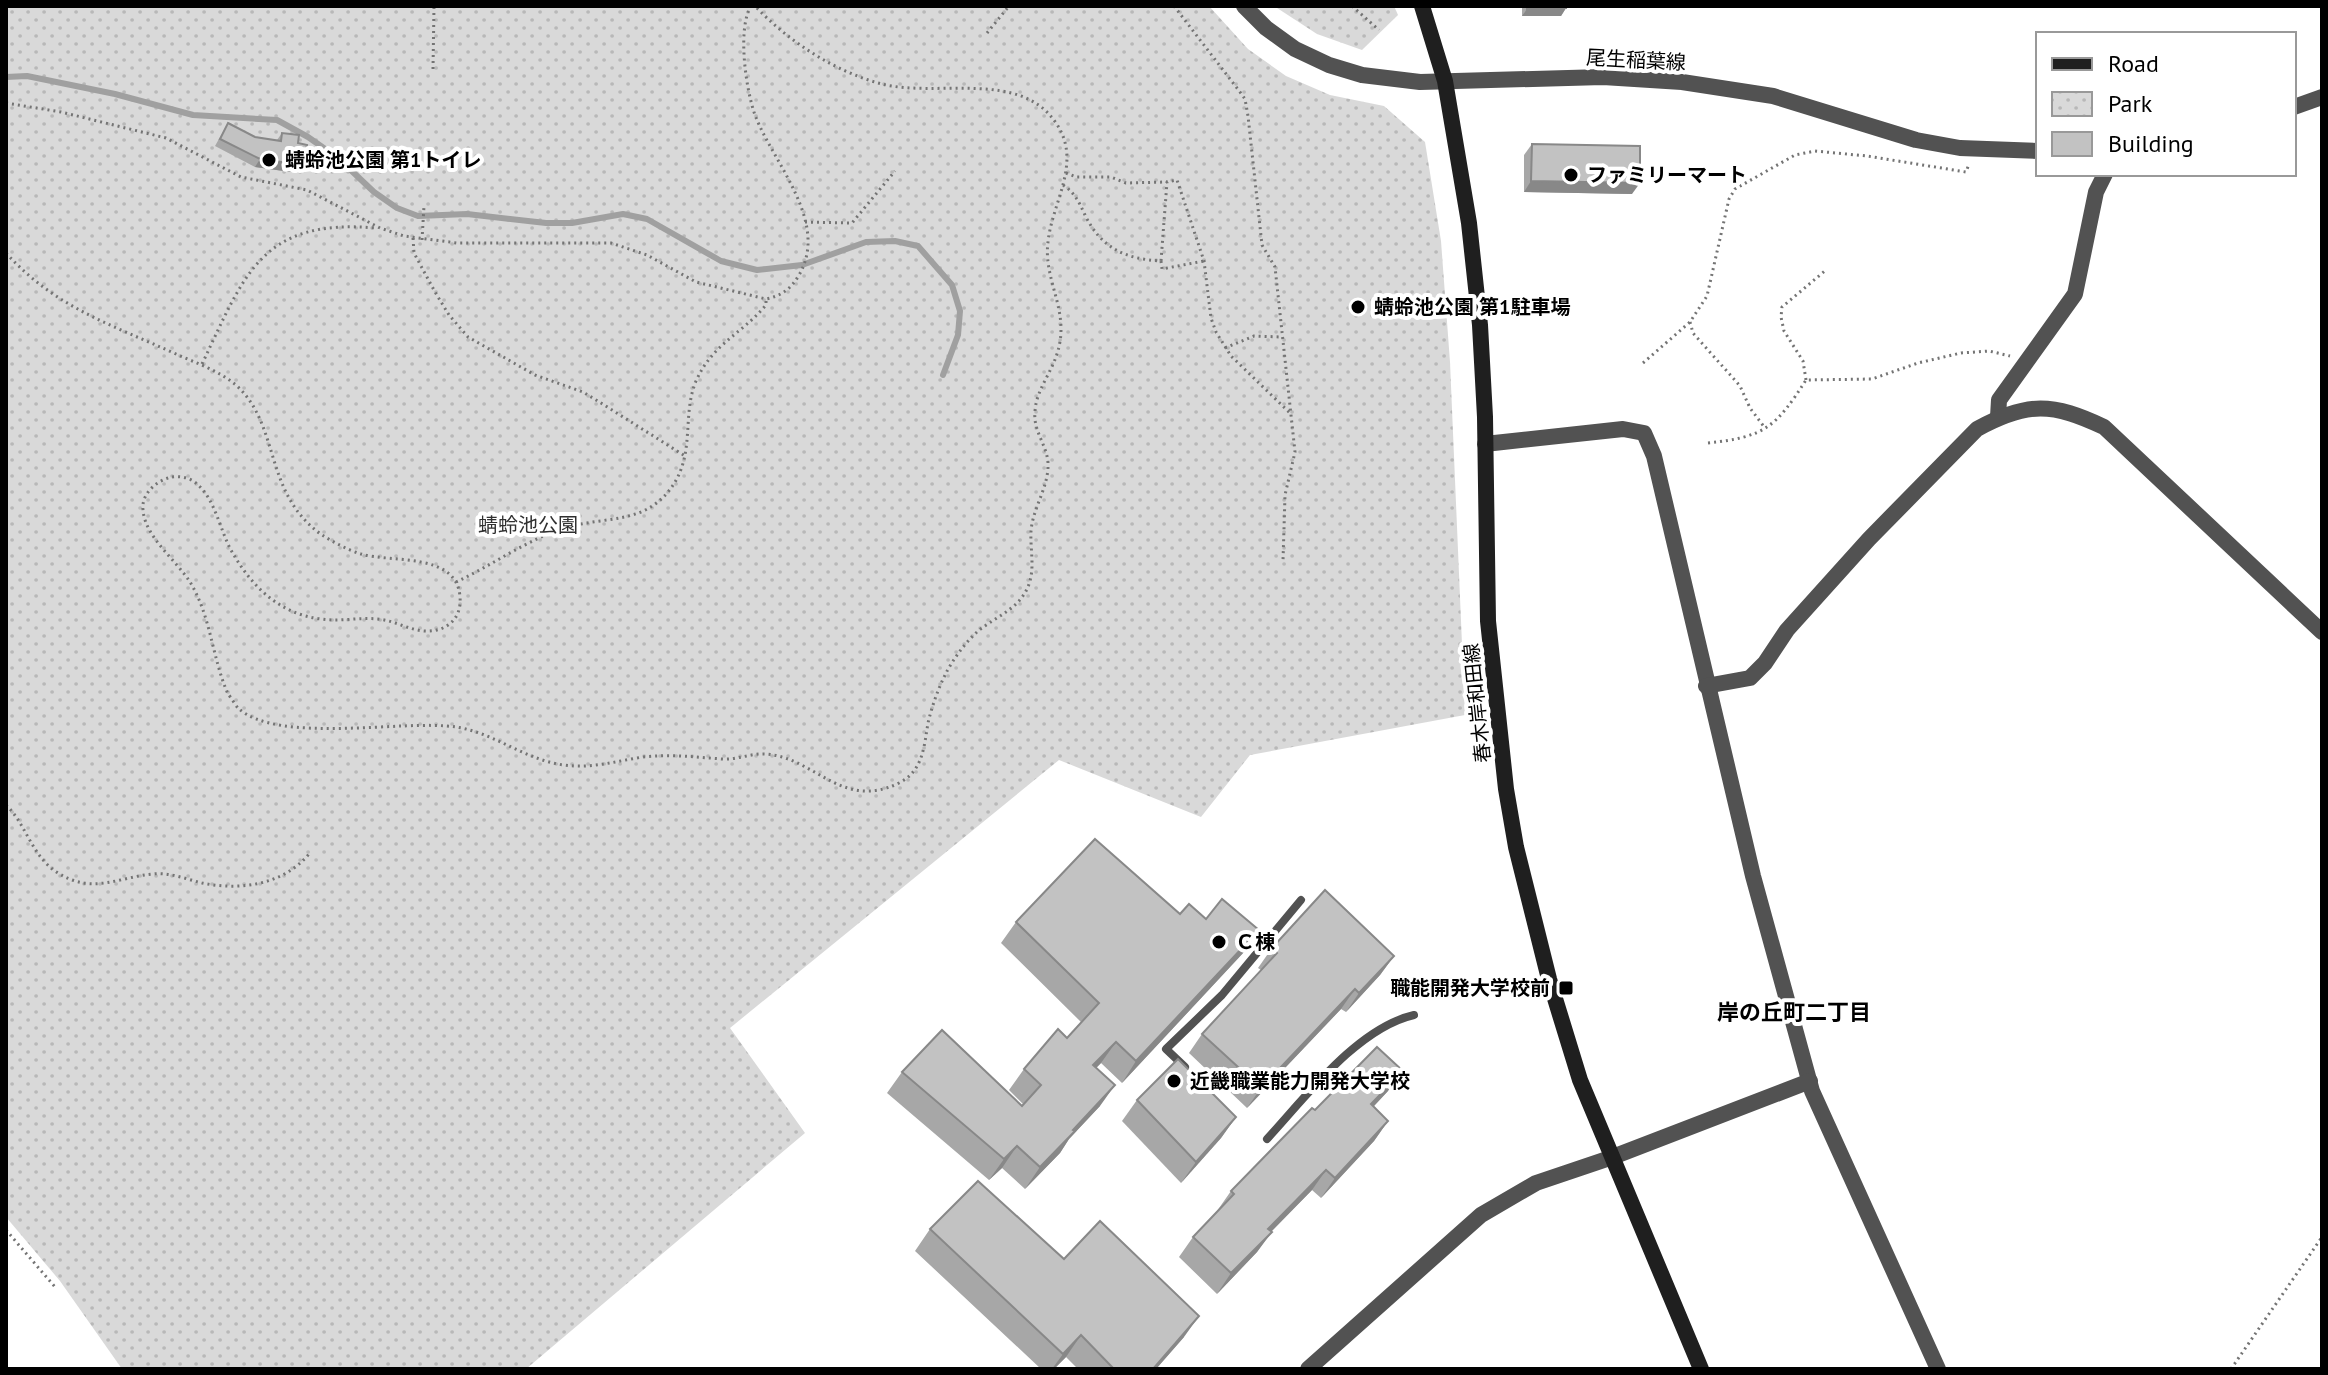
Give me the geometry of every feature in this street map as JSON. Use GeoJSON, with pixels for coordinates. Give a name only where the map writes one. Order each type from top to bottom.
{"type":"FeatureCollection","features":[{"type":"Feature","properties":{"kind":"main road","name":"春木岸和田線"},"geometry":{"type":"LineString","coordinates":[[1422,6],[1445,81],[1469,223],[1480,325],[1488,621],[1513,832],[1566,1039],[1610,1158],[1701,1369]]}},
{"type":"Feature","properties":{"kind":"street","name":"尾生稲葉線"},"geometry":{"type":"LineString","coordinates":[[1244,6],[1266,28],[1295,49],[1329,65],[1391,80],[1603,77],[1723,87],[1773,96],[1916,140],[1973,149],[2036,151]]}},
{"type":"Feature","properties":{"kind":"street"},"geometry":{"type":"LineString","coordinates":[[2296,106],[2322,97]]}},
{"type":"Feature","properties":{"kind":"street"},"geometry":{"type":"LineString","coordinates":[[1998,417],[1999,400],[2075,294],[2096,192],[2104,176]]}},
{"type":"Feature","properties":{"kind":"street"},"geometry":{"type":"LineString","coordinates":[[1706,686],[1750,678],[1765,663],[1787,630],[1951,453],[1977,429],[1998,417],[2048,407],[2104,427],[2322,632]]}},
{"type":"Feature","properties":{"kind":"street"},"geometry":{"type":"LineString","coordinates":[[1485,444],[1623,429],[1644,433],[1654,456],[1753,876],[1810,1081],[1938,1369]]}},
{"type":"Feature","properties":{"kind":"street"},"geometry":{"type":"LineString","coordinates":[[1308,1369],[1481,1215],[1536,1183],[1810,1081]]}},
{"type":"Feature","properties":{"kind":"lane"},"geometry":{"type":"LineString","coordinates":[[1189,1071],[1166,1049],[1222,995],[1301,900]]}},
{"type":"Feature","properties":{"kind":"lane"},"geometry":{"type":"LineString","coordinates":[[1267,1139],[1347,1053],[1396,1019],[1414,1015]]}},
{"type":"Feature","properties":{"kind":"path"},"geometry":{"type":"LineString","coordinates":[[433,69],[434,6]]}},
{"type":"Feature","properties":{"kind":"path"},"geometry":{"type":"LineString","coordinates":[[6,103],[61,112],[166,138],[241,177],[307,190],[380,228],[413,238],[509,244],[611,243],[647,255],[696,282],[766,299],[788,290],[807,260],[801,207],[755,116],[749,94],[746,22],[753,6],[828,63],[870,80],[903,88],[994,90],[1027,98],[1054,119],[1066,145],[1066,173],[1047,243],[1061,336],[1057,361],[1037,401],[1034,415],[1047,454],[1048,468],[1033,518],[1031,576],[1023,597],[977,632],[952,661],[933,706],[920,762],[914,772],[903,781],[873,791],[844,788],[796,763],[766,754],[723,759],[665,755],[607,765],[561,765],[525,754],[496,738],[453,727],[365,729],[268,723],[237,707],[228,694],[199,599],[146,523],[143,502],[148,491],[168,478],[180,476],[198,484],[237,562],[257,589],[287,609],[320,619],[380,619],[422,631],[446,628],[454,621],[461,601],[456,582],[445,570],[433,565],[360,554],[322,535],[293,505],[282,488],[265,433],[238,387],[201,365],[74,309],[33,281],[6,253]]}},
{"type":"Feature","properties":{"kind":"path"},"geometry":{"type":"LineString","coordinates":[[987,33],[1009,6]]}},
{"type":"Feature","properties":{"kind":"path"},"geometry":{"type":"LineString","coordinates":[[1174,6],[1245,99],[1262,245],[1275,267],[1295,452],[1285,495],[1283,561]]}},
{"type":"Feature","properties":{"kind":"path"},"geometry":{"type":"LineString","coordinates":[[1352,6],[1379,30]]}},
{"type":"Feature","properties":{"kind":"path"},"geometry":{"type":"LineString","coordinates":[[1643,363],[1690,322],[1709,288],[1729,199],[1735,189],[1795,155],[1815,151],[1966,172],[1973,149]]}},
{"type":"Feature","properties":{"kind":"path"},"geometry":{"type":"LineString","coordinates":[[805,222],[852,223],[895,171]]}},
{"type":"Feature","properties":{"kind":"path"},"geometry":{"type":"LineString","coordinates":[[1066,173],[1076,177],[1111,177],[1126,183],[1177,180],[1204,261],[1211,318],[1225,348],[1290,413]]}},
{"type":"Feature","properties":{"kind":"path"},"geometry":{"type":"LineString","coordinates":[[1167,182],[1162,269],[1204,261]]}},
{"type":"Feature","properties":{"kind":"path"},"geometry":{"type":"LineString","coordinates":[[1063,185],[1074,192],[1096,235],[1106,245],[1128,257],[1161,261]]}},
{"type":"Feature","properties":{"kind":"path"},"geometry":{"type":"LineString","coordinates":[[422,240],[424,206]]}},
{"type":"Feature","properties":{"kind":"path"},"geometry":{"type":"LineString","coordinates":[[201,365],[245,275],[271,250],[318,229],[349,226],[380,228]]}},
{"type":"Feature","properties":{"kind":"path"},"geometry":{"type":"LineString","coordinates":[[413,238],[414,253],[435,292],[468,337],[535,375],[583,392],[685,456]]}},
{"type":"Feature","properties":{"kind":"path"},"geometry":{"type":"LineString","coordinates":[[1708,443],[1739,440],[1765,428],[1785,413],[1806,380],[1803,361],[1784,331],[1782,307],[1826,270]]}},
{"type":"Feature","properties":{"kind":"path"},"geometry":{"type":"LineString","coordinates":[[456,582],[548,534],[575,525],[628,518],[641,513],[668,491],[682,469],[693,391],[698,379],[721,345],[758,314],[766,305],[766,299]]}},
{"type":"Feature","properties":{"kind":"path"},"geometry":{"type":"LineString","coordinates":[[1690,322],[1693,333],[1740,386],[1750,408],[1765,428]]}},
{"type":"Feature","properties":{"kind":"path"},"geometry":{"type":"LineString","coordinates":[[1225,348],[1254,336],[1282,337]]}},
{"type":"Feature","properties":{"kind":"path"},"geometry":{"type":"LineString","coordinates":[[1806,380],[1872,379],[1918,363],[1961,353],[1989,351],[2028,360]]}},
{"type":"Feature","properties":{"kind":"path"},"geometry":{"type":"LineString","coordinates":[[6,805],[45,862],[57,872],[89,884],[116,883],[156,873],[214,885],[264,882],[290,873],[309,854]]}},
{"type":"Feature","properties":{"kind":"path"},"geometry":{"type":"LineString","coordinates":[[6,1230],[55,1287]]}},
{"type":"Feature","properties":{"kind":"path"},"geometry":{"type":"LineString","coordinates":[[2231,1369],[2322,1237]]}},
{"type":"Feature","properties":{"kind":"green space","name":"蜻蛉池公園"},"geometry":{"type":"Polygon","coordinates":[[[6,6],[1209,6],[1248,49],[1286,76],[1330,95],[1384,106],[1425,142],[1441,241],[1450,362],[1465,715],[1250,755],[1201,817],[1059,760],[730,1028],[805,1133],[526,1369],[122,1369],[60,1281],[6,1217],[6,6]]]}},
{"type":"Feature","properties":{"kind":"green space"},"geometry":{"type":"Polygon","coordinates":[[[1274,6],[1394,6],[1398,15],[1362,50],[1317,34],[1274,6]]]}},
{"type":"Feature","properties":{"kind":"building"},"geometry":{"type":"Polygon","coordinates":[[[1527,6],[1566,6],[1566,8],[1527,9],[1527,6]]]}},
{"type":"Feature","properties":{"kind":"building"},"geometry":{"type":"Polygon","coordinates":[[[228,123],[255,137],[281,141],[282,133],[299,135],[298,143],[307,145],[303,165],[260,159],[220,139],[228,123]]]}},
{"type":"Feature","properties":{"kind":"building"},"geometry":{"type":"Polygon","coordinates":[[[1532,144],[1640,146],[1640,183],[1531,181],[1532,144]]]}},
{"type":"Feature","properties":{"kind":"building"},"geometry":{"type":"Polygon","coordinates":[[[1095,839],[1180,914],[1189,904],[1206,919],[1222,899],[1259,930],[1136,1061],[1116,1042],[1093,1065],[1115,1085],[1040,1167],[1017,1146],[1004,1159],[902,1072],[942,1030],[1022,1106],[1041,1085],[1024,1069],[1058,1029],[1067,1038],[1099,1003],[1016,922],[1095,839]]]}},
{"type":"Feature","properties":{"kind":"building"},"geometry":{"type":"Polygon","coordinates":[[[1325,890],[1394,956],[1359,993],[1355,989],[1261,1088],[1202,1034],[1277,953],[1272,948],[1325,890]]]}},
{"type":"Feature","properties":{"kind":"building"},"geometry":{"type":"Polygon","coordinates":[[[1377,1047],[1403,1071],[1371,1104],[1388,1121],[1335,1178],[1326,1170],[1268,1229],[1272,1232],[1231,1273],[1193,1237],[1234,1194],[1231,1191],[1377,1047]]]}},
{"type":"Feature","properties":{"kind":"building"},"geometry":{"type":"Polygon","coordinates":[[[1178,1059],[1236,1117],[1196,1162],[1137,1100],[1178,1059]]]}},
{"type":"Feature","properties":{"kind":"building"},"geometry":{"type":"Polygon","coordinates":[[[978,1181],[1064,1259],[1100,1221],[1199,1316],[1153,1369],[1114,1369],[1081,1335],[1063,1354],[930,1229],[978,1181]]]}},
{"type":"Feature","properties":{"kind":"waterway"},"geometry":{"type":"LineString","coordinates":[[6,77],[27,76],[115,94],[193,115],[277,120],[338,158],[374,192],[397,208],[418,216],[467,214],[572,223],[623,214],[647,219],[721,261],[757,270],[802,265],[866,242],[895,241],[918,246],[952,285],[960,311],[958,335],[943,375]]}},
{"type":"Feature","properties":{"kind":"place","name":"蜻蛉池公園 第1トイレ"},"geometry":{"type":"Point","coordinates":[269,160]}},
{"type":"Feature","properties":{"kind":"place","name":"ファミリーマート"},"geometry":{"type":"Point","coordinates":[1571,175]}},
{"type":"Feature","properties":{"kind":"place","name":"蜻蛉池公園 第1駐車場"},"geometry":{"type":"Point","coordinates":[1358,307]}},
{"type":"Feature","properties":{"kind":"place","name":"Ｃ棟"},"geometry":{"type":"Point","coordinates":[1219,942]}},
{"type":"Feature","properties":{"kind":"place","name":"職能開発大学校前"},"geometry":{"type":"Point","coordinates":[1566,988]}},
{"type":"Feature","properties":{"kind":"place","name":"近畿職業能力開発大学校"},"geometry":{"type":"Point","coordinates":[1174,1081]}},
{"type":"Feature","properties":{"kind":"district","name":"岸の丘町二丁目"},"geometry":{"type":"Point","coordinates":[1794,1012]}}]}
